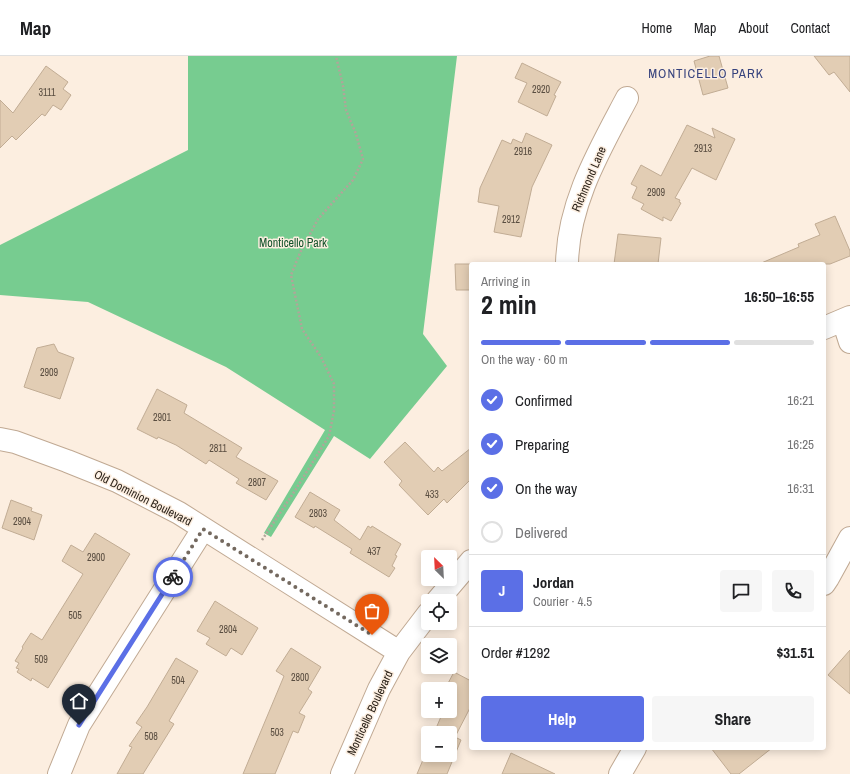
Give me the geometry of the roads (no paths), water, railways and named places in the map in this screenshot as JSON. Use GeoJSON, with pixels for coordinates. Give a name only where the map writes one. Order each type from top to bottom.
{"type":"FeatureCollection","features":[{"type":"Feature","properties":{"kind":"street","name":"Richmond Lane"},"geometry":{"type":"LineString","coordinates":[[567,262],[567,247],[570,226],[576,207],[596,156],[627,98]]}},
{"type":"Feature","properties":{"kind":"street"},"geometry":{"type":"LineString","coordinates":[[839,321],[850,342]]}},
{"type":"Feature","properties":{"kind":"street","name":"Old Dominion Boulevard"},"geometry":{"type":"LineString","coordinates":[[0,439],[15,442],[117,481],[179,513],[399,652]]}},
{"type":"Feature","properties":{"kind":"street"},"geometry":{"type":"LineString","coordinates":[[59,774],[79,725],[203,529]]}},
{"type":"Feature","properties":{"kind":"street"},"geometry":{"type":"LineString","coordinates":[[826,581],[850,538]]}},
{"type":"Feature","properties":{"kind":"street"},"geometry":{"type":"LineString","coordinates":[[444,594],[469,563]]}},
{"type":"Feature","properties":{"kind":"street","name":"Monticello Boulevard"},"geometry":{"type":"LineString","coordinates":[[342,774],[379,688],[399,652],[421,623]]}},
{"type":"Feature","properties":{"kind":"street"},"geometry":{"type":"LineString","coordinates":[[620,774],[634,750]]}},
{"type":"Feature","properties":{"kind":"district","name":"MONTICELLO PARK"},"geometry":{"type":"Point","coordinates":[706,73]}},
{"type":"Feature","properties":{"kind":"park label","name":"Monticello Park"},"geometry":{"type":"Point","coordinates":[293,243]}}]}
